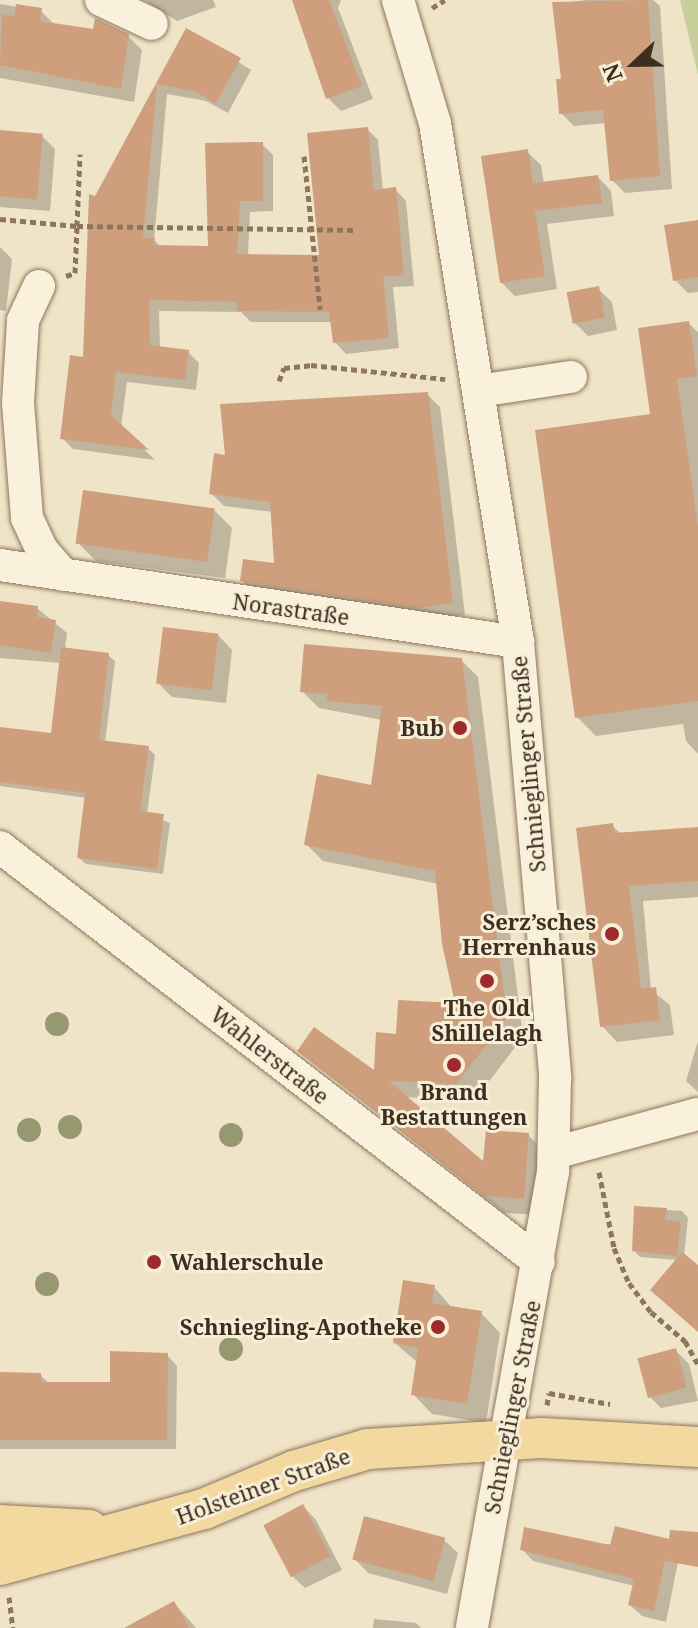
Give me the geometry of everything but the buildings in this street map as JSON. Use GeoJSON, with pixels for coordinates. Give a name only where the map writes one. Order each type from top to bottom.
{"type":"FeatureCollection","features":[{"type":"Feature","properties":{"kind":"main road"},"geometry":{"type":"LineString","coordinates":[[506,1440],[578,1438],[698,1447]]}},
{"type":"Feature","properties":{"kind":"main road","name":"Holsteiner Straße"},"geometry":{"type":"LineString","coordinates":[[0,1565],[204,1509],[346,1454],[506,1440]]}},
{"type":"Feature","properties":{"kind":"main road","name":"Holsteiner Straße"},"geometry":{"type":"LineString","coordinates":[[0,1525],[117,1532]]}},
{"type":"Feature","properties":{"kind":"street"},"geometry":{"type":"LineString","coordinates":[[101,0],[152,24]]}},
{"type":"Feature","properties":{"kind":"street","name":"Schnieglinger Straße"},"geometry":{"type":"LineString","coordinates":[[398,0],[435,123],[518,642],[555,1078],[554,1153],[539,1262],[472,1628]]}},
{"type":"Feature","properties":{"kind":"street"},"geometry":{"type":"LineString","coordinates":[[39,286],[23,321],[18,403],[27,518],[42,550],[64,575]]}},
{"type":"Feature","properties":{"kind":"street"},"geometry":{"type":"LineString","coordinates":[[478,386],[571,377]]}},
{"type":"Feature","properties":{"kind":"street","name":"Norastraße"},"geometry":{"type":"LineString","coordinates":[[0,565],[518,642]]}},
{"type":"Feature","properties":{"kind":"street","name":"Wahlerstraße"},"geometry":{"type":"LineString","coordinates":[[0,847],[539,1262]]}},
{"type":"Feature","properties":{"kind":"street"},"geometry":{"type":"LineString","coordinates":[[554,1153],[698,1114]]}},
{"type":"Feature","properties":{"kind":"path"},"geometry":{"type":"LineString","coordinates":[[39,286],[75,273],[80,154]]}},
{"type":"Feature","properties":{"kind":"path"},"geometry":{"type":"LineString","coordinates":[[304,156],[320,309]]}},
{"type":"Feature","properties":{"kind":"path"},"geometry":{"type":"LineString","coordinates":[[0,219],[77,226],[357,230]]}},
{"type":"Feature","properties":{"kind":"path"},"geometry":{"type":"LineString","coordinates":[[279,381],[284,368],[311,365],[478,386]]}},
{"type":"Feature","properties":{"kind":"path"},"geometry":{"type":"LineString","coordinates":[[589,1143],[614,1248],[629,1283],[651,1312],[685,1341],[698,1364]]}},
{"type":"Feature","properties":{"kind":"green space"},"geometry":{"type":"Polygon","coordinates":[[[680,0],[698,0],[698,75],[680,0]]]}},
{"type":"Feature","properties":{"kind":"place","name":"Bub"},"geometry":{"type":"Point","coordinates":[460,728]}},
{"type":"Feature","properties":{"kind":"place","name":"Serz’sches Herrenhaus"},"geometry":{"type":"Point","coordinates":[612,934]}},
{"type":"Feature","properties":{"kind":"place","name":"The Old Shillelagh"},"geometry":{"type":"Point","coordinates":[487,981]}},
{"type":"Feature","properties":{"kind":"place","name":"Brand Bestattungen"},"geometry":{"type":"Point","coordinates":[454,1065]}},
{"type":"Feature","properties":{"kind":"place","name":"Wahlerschule"},"geometry":{"type":"Point","coordinates":[154,1262]}},
{"type":"Feature","properties":{"kind":"place","name":"Schniegling-Apotheke"},"geometry":{"type":"Point","coordinates":[438,1327]}}]}
